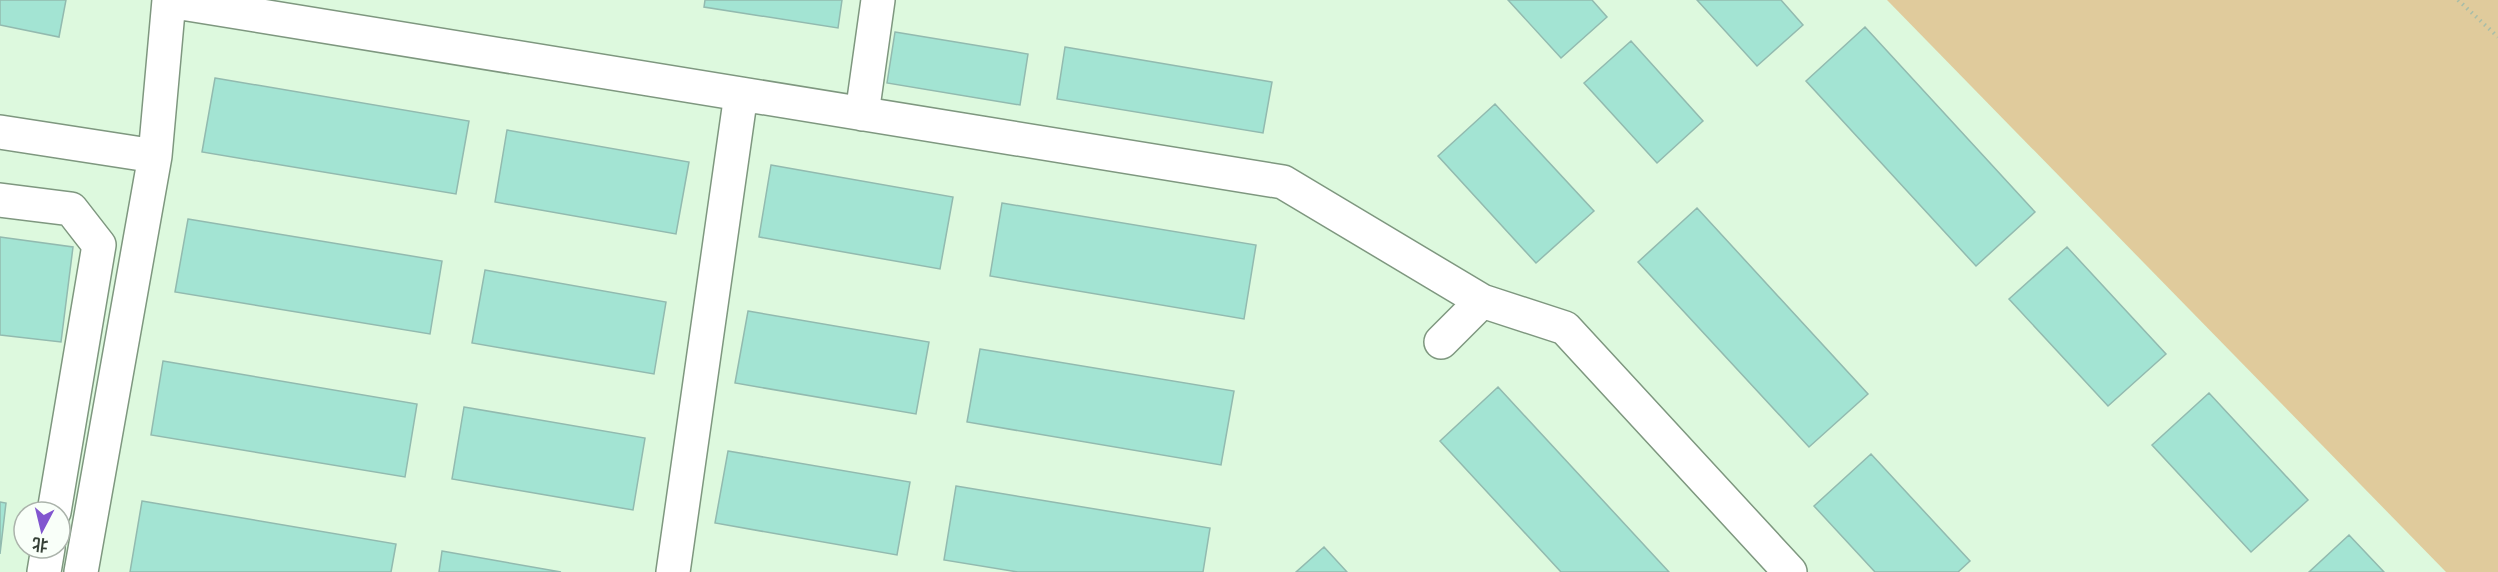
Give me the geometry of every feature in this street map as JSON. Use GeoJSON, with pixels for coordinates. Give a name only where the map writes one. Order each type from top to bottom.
{"type":"FeatureCollection","features":[{"type":"Feature","properties":{"kind":"lane"},"geometry":{"type":"LineString","coordinates":[[862,114],[878,0]]}},
{"type":"Feature","properties":{"kind":"lane"},"geometry":{"type":"LineString","coordinates":[[81,572],[154,156],[169,1],[1283,182],[1482,302],[1565,328],[1790,572]]}},
{"type":"Feature","properties":{"kind":"lane"},"geometry":{"type":"LineString","coordinates":[[673,572],[741,94]]}},
{"type":"Feature","properties":{"kind":"lane"},"geometry":{"type":"LineString","coordinates":[[0,132],[154,156]]}},
{"type":"Feature","properties":{"kind":"lane"},"geometry":{"type":"LineString","coordinates":[[0,200],[71,209],[99,245],[56,500]]}},
{"type":"Feature","properties":{"kind":"lane"},"geometry":{"type":"LineString","coordinates":[[1441,342],[1482,302]]}},
{"type":"Feature","properties":{"kind":"path"},"geometry":{"type":"LineString","coordinates":[[2458,0],[2498,37]]}},
{"type":"Feature","properties":{"kind":"shaded area"},"geometry":{"type":"Polygon","coordinates":[[[1887,0],[2498,0],[2498,572],[2446,572],[1887,0]]]}},
{"type":"Feature","properties":{"kind":"building"},"geometry":{"type":"Polygon","coordinates":[[[0,0],[66,0],[59,37],[0,25],[0,0]]]}},
{"type":"Feature","properties":{"kind":"building"},"geometry":{"type":"Polygon","coordinates":[[[705,0],[842,0],[838,28],[704,7],[705,0]]]}},
{"type":"Feature","properties":{"kind":"building"},"geometry":{"type":"Polygon","coordinates":[[[1508,0],[1592,0],[1607,17],[1561,58],[1508,0]]]}},
{"type":"Feature","properties":{"kind":"building"},"geometry":{"type":"Polygon","coordinates":[[[1697,0],[1781,0],[1803,25],[1757,66],[1697,0]]]}},
{"type":"Feature","properties":{"kind":"building"},"geometry":{"type":"Polygon","coordinates":[[[1865,27],[2035,212],[1976,266],[1806,81],[1865,27]]]}},
{"type":"Feature","properties":{"kind":"building"},"geometry":{"type":"Polygon","coordinates":[[[895,32],[1028,54],[1020,105],[887,83],[895,32]]]}},
{"type":"Feature","properties":{"kind":"building"},"geometry":{"type":"Polygon","coordinates":[[[1631,41],[1703,121],[1657,163],[1584,83],[1631,41]]]}},
{"type":"Feature","properties":{"kind":"building"},"geometry":{"type":"Polygon","coordinates":[[[1065,47],[1272,82],[1263,133],[1057,99],[1065,47]]]}},
{"type":"Feature","properties":{"kind":"building"},"geometry":{"type":"Polygon","coordinates":[[[215,78],[469,121],[456,194],[202,152],[215,78]]]}},
{"type":"Feature","properties":{"kind":"building"},"geometry":{"type":"Polygon","coordinates":[[[1495,104],[1594,211],[1536,263],[1438,156],[1495,104]]]}},
{"type":"Feature","properties":{"kind":"building"},"geometry":{"type":"Polygon","coordinates":[[[507,130],[689,162],[676,234],[495,202],[507,130]]]}},
{"type":"Feature","properties":{"kind":"building"},"geometry":{"type":"Polygon","coordinates":[[[771,165],[953,197],[940,269],[759,237],[771,165]]]}},
{"type":"Feature","properties":{"kind":"building"},"geometry":{"type":"Polygon","coordinates":[[[1002,203],[1256,245],[1244,319],[990,276],[1002,203]]]}},
{"type":"Feature","properties":{"kind":"building"},"geometry":{"type":"Polygon","coordinates":[[[1697,208],[1868,394],[1809,447],[1638,262],[1697,208]]]}},
{"type":"Feature","properties":{"kind":"building"},"geometry":{"type":"Polygon","coordinates":[[[188,219],[442,261],[430,334],[175,292],[188,219]]]}},
{"type":"Feature","properties":{"kind":"building"},"geometry":{"type":"Polygon","coordinates":[[[0,237],[73,247],[61,342],[0,335],[0,237]]]}},
{"type":"Feature","properties":{"kind":"building"},"geometry":{"type":"Polygon","coordinates":[[[2067,247],[2166,354],[2108,406],[2009,299],[2067,247]]]}},
{"type":"Feature","properties":{"kind":"building"},"geometry":{"type":"Polygon","coordinates":[[[485,270],[666,302],[654,374],[472,343],[485,270]]]}},
{"type":"Feature","properties":{"kind":"building"},"geometry":{"type":"Polygon","coordinates":[[[748,311],[929,342],[916,414],[735,383],[748,311]]]}},
{"type":"Feature","properties":{"kind":"building"},"geometry":{"type":"Polygon","coordinates":[[[980,349],[1234,391],[1221,465],[967,422],[980,349]]]}},
{"type":"Feature","properties":{"kind":"building"},"geometry":{"type":"Polygon","coordinates":[[[163,361],[417,404],[405,477],[151,435],[163,361]]]}},
{"type":"Feature","properties":{"kind":"building"},"geometry":{"type":"Polygon","coordinates":[[[1498,387],[1669,572],[1561,572],[1440,441],[1498,387]]]}},
{"type":"Feature","properties":{"kind":"building"},"geometry":{"type":"Polygon","coordinates":[[[2209,393],[2308,500],[2251,552],[2152,445],[2209,393]]]}},
{"type":"Feature","properties":{"kind":"building"},"geometry":{"type":"Polygon","coordinates":[[[464,407],[645,438],[633,510],[452,479],[464,407]]]}},
{"type":"Feature","properties":{"kind":"building"},"geometry":{"type":"Polygon","coordinates":[[[728,451],[910,482],[897,555],[715,523],[728,451]]]}},
{"type":"Feature","properties":{"kind":"building"},"geometry":{"type":"Polygon","coordinates":[[[1871,454],[1970,561],[1958,572],[1875,572],[1814,506],[1871,454]]]}},
{"type":"Feature","properties":{"kind":"building"},"geometry":{"type":"Polygon","coordinates":[[[956,486],[1210,528],[1203,572],[1018,572],[944,560],[956,486]]]}},
{"type":"Feature","properties":{"kind":"building"},"geometry":{"type":"Polygon","coordinates":[[[142,501],[396,544],[391,572],[130,572],[142,501]]]}},
{"type":"Feature","properties":{"kind":"building"},"geometry":{"type":"Polygon","coordinates":[[[0,502],[6,503],[0,554],[0,502]]]}},
{"type":"Feature","properties":{"kind":"building"},"geometry":{"type":"Polygon","coordinates":[[[2349,535],[2384,572],[2309,572],[2349,535]]]}},
{"type":"Feature","properties":{"kind":"building"},"geometry":{"type":"Polygon","coordinates":[[[1324,547],[1347,572],[1296,572],[1324,547]]]}},
{"type":"Feature","properties":{"kind":"building"},"geometry":{"type":"Polygon","coordinates":[[[442,551],[561,572],[439,572],[442,551]]]}}]}
